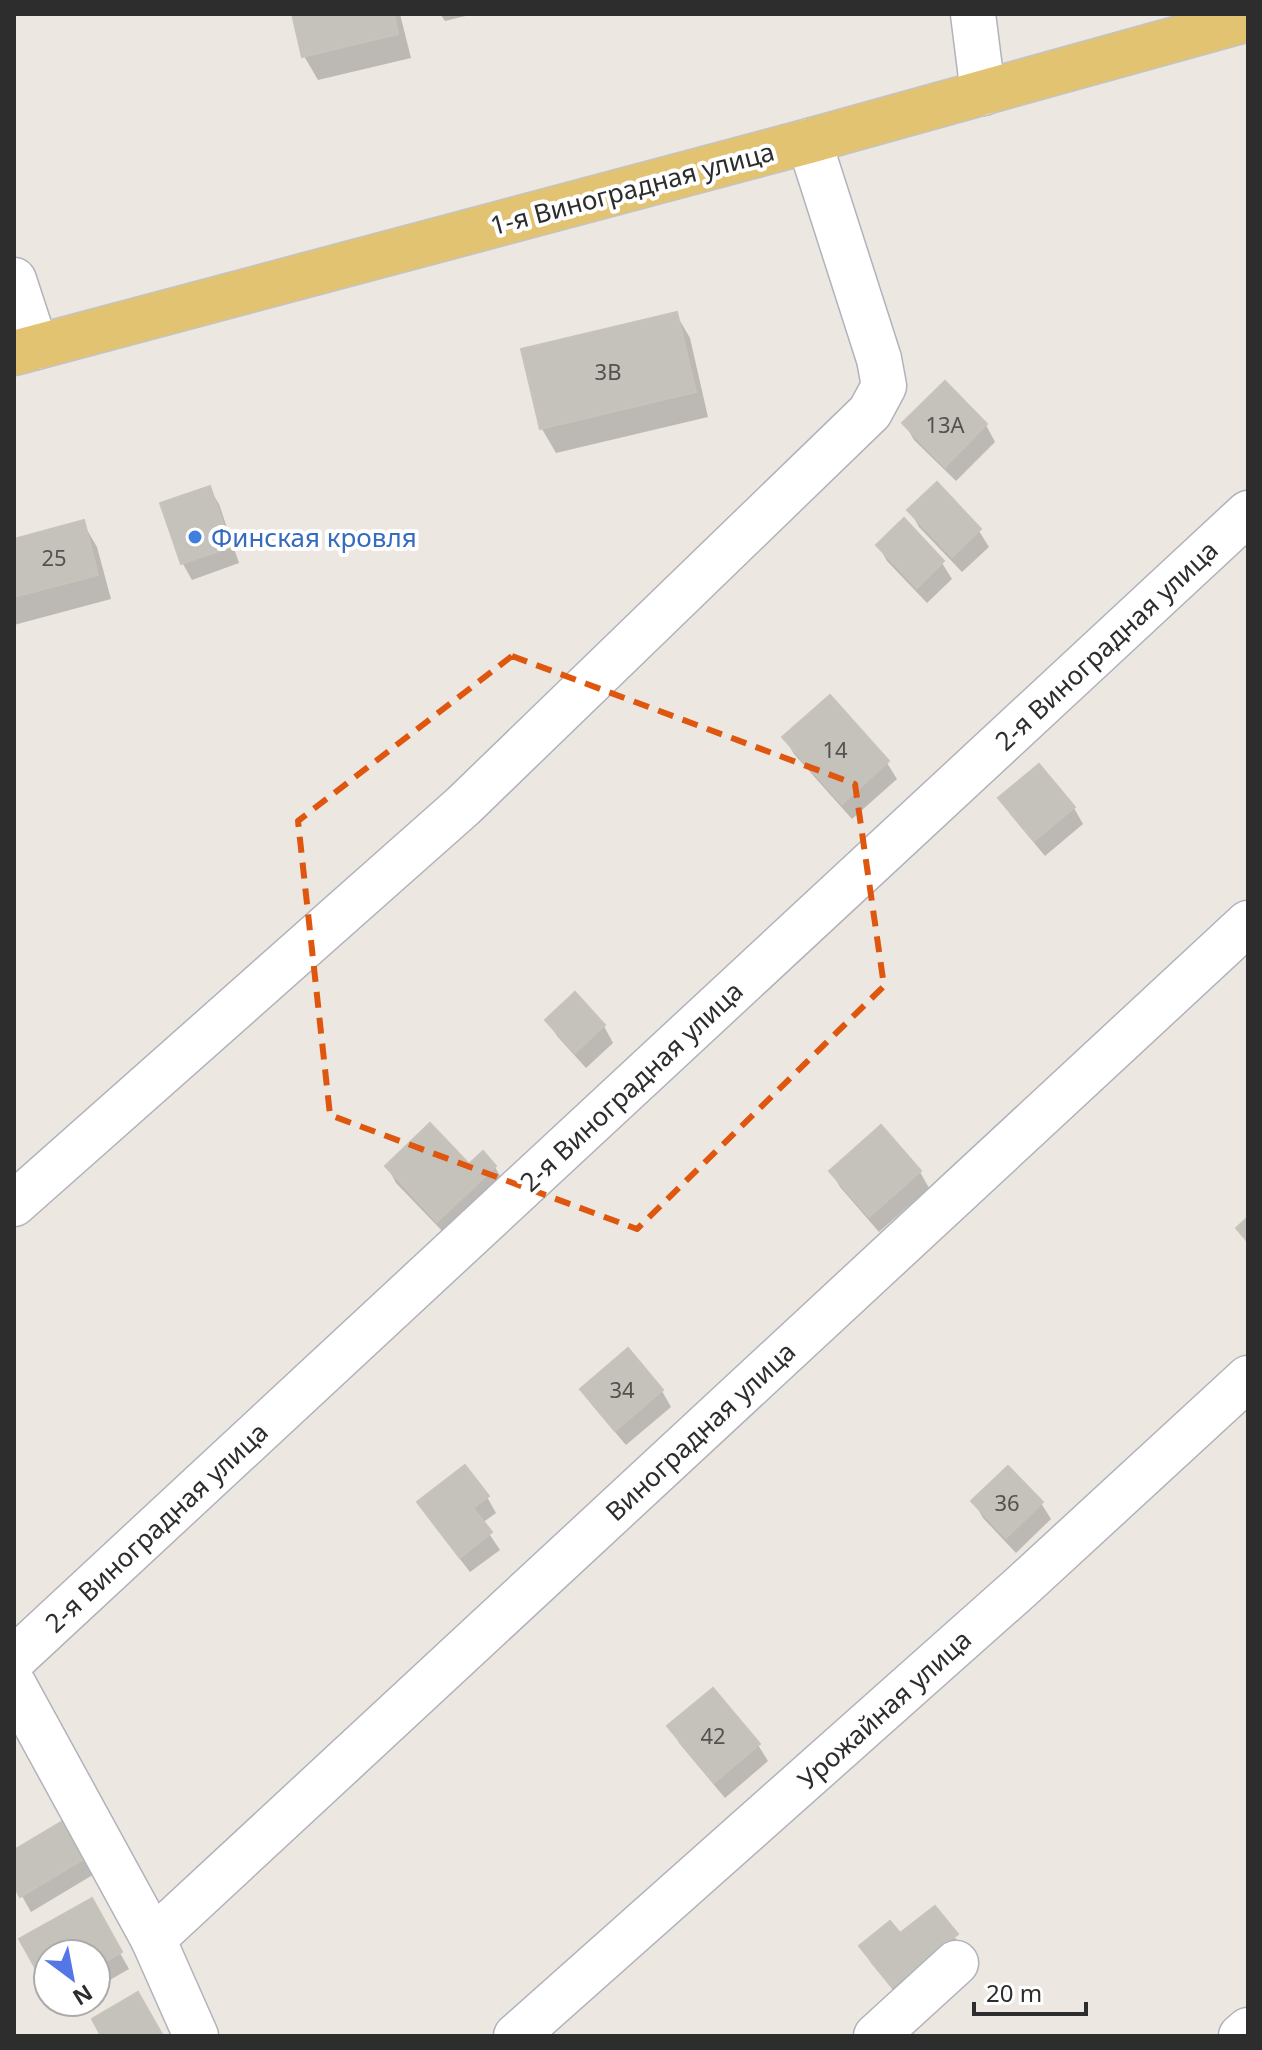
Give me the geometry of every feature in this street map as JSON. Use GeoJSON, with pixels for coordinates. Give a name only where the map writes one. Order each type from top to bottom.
{"type":"FeatureCollection","features":[{"type":"Feature","properties":{"kind":"main road","name":"1-я Виноградная улица"},"geometry":{"type":"LineString","coordinates":[[25,350],[809,141],[1248,19]]}},
{"type":"Feature","properties":{"kind":"street"},"geometry":{"type":"LineString","coordinates":[[973,14],[983,93]]}},
{"type":"Feature","properties":{"kind":"street"},"geometry":{"type":"LineString","coordinates":[[14,1204],[463,806],[870,412],[884,386],[879,359],[809,141]]}},
{"type":"Feature","properties":{"kind":"street"},"geometry":{"type":"LineString","coordinates":[[14,280],[25,350]]}},
{"type":"Feature","properties":{"kind":"street","name":"2-я Виноградная улица"},"geometry":{"type":"LineString","coordinates":[[14,1659],[1248,513]]}},
{"type":"Feature","properties":{"kind":"street","name":"Виноградная улица"},"geometry":{"type":"LineString","coordinates":[[153,1939],[1248,923]]}},
{"type":"Feature","properties":{"kind":"street","name":"Урожайная улица"},"geometry":{"type":"LineString","coordinates":[[516,2036],[1021,1587],[1248,1378]]}},
{"type":"Feature","properties":{"kind":"street"},"geometry":{"type":"LineString","coordinates":[[14,1685],[153,1939],[196,2036]]}},
{"type":"Feature","properties":{"kind":"street"},"geometry":{"type":"LineString","coordinates":[[876,2036],[956,1963]]}},
{"type":"Feature","properties":{"kind":"street"},"geometry":{"type":"LineString","coordinates":[[1241,2036],[1248,2030]]}},
{"type":"Feature","properties":{"kind":"highlighted area"},"geometry":{"type":"Polygon","coordinates":[[[512,656],[855,784],[884,986],[637,1229],[330,1115],[298,821],[512,656]]]}},
{"type":"Feature","properties":{"kind":"building"},"geometry":{"type":"Polygon","coordinates":[[[292,14],[394,14],[398,34],[302,57],[292,14]]]}},
{"type":"Feature","properties":{"kind":"building"},"geometry":{"type":"Polygon","coordinates":[[[677,312],[696,392],[540,429],[521,349],[677,312]]]}},
{"type":"Feature","properties":{"kind":"building"},"geometry":{"type":"Polygon","coordinates":[[[945,381],[987,424],[945,467],[902,423],[945,381]]]}},
{"type":"Feature","properties":{"kind":"building"},"geometry":{"type":"Polygon","coordinates":[[[937,482],[981,529],[952,557],[907,510],[937,482]]]}},
{"type":"Feature","properties":{"kind":"building"},"geometry":{"type":"Polygon","coordinates":[[[210,486],[231,547],[181,564],[160,503],[210,486]]]}},
{"type":"Feature","properties":{"kind":"building"},"geometry":{"type":"Polygon","coordinates":[[[904,518],[944,561],[917,588],[876,545],[904,518]]]}},
{"type":"Feature","properties":{"kind":"building"},"geometry":{"type":"Polygon","coordinates":[[[84,520],[98,575],[14,597],[14,539],[84,520]]]}},
{"type":"Feature","properties":{"kind":"building"},"geometry":{"type":"Polygon","coordinates":[[[830,695],[889,761],[842,804],[782,737],[830,695]]]}},
{"type":"Feature","properties":{"kind":"building"},"geometry":{"type":"Polygon","coordinates":[[[1039,764],[1075,807],[1034,841],[998,798],[1039,764]]]}},
{"type":"Feature","properties":{"kind":"building"},"geometry":{"type":"Polygon","coordinates":[[[575,992],[605,1025],[575,1053],[545,1020],[575,992]]]}},
{"type":"Feature","properties":{"kind":"building"},"geometry":{"type":"Polygon","coordinates":[[[430,1123],[469,1164],[483,1151],[496,1166],[437,1222],[385,1166],[430,1123]]]}},
{"type":"Feature","properties":{"kind":"building"},"geometry":{"type":"Polygon","coordinates":[[[881,1125],[921,1171],[869,1217],[829,1171],[881,1125]]]}},
{"type":"Feature","properties":{"kind":"building"},"geometry":{"type":"Polygon","coordinates":[[[1248,1217],[1248,1242],[1236,1228],[1248,1217]]]}},
{"type":"Feature","properties":{"kind":"building"},"geometry":{"type":"Polygon","coordinates":[[[628,1348],[663,1390],[615,1431],[580,1389],[628,1348]]]}},
{"type":"Feature","properties":{"kind":"building"},"geometry":{"type":"Polygon","coordinates":[[[465,1465],[489,1496],[473,1508],[492,1532],[460,1558],[417,1502],[465,1465]]]}},
{"type":"Feature","properties":{"kind":"building"},"geometry":{"type":"Polygon","coordinates":[[[1008,1466],[1043,1502],[1006,1538],[971,1501],[1008,1466]]]}},
{"type":"Feature","properties":{"kind":"building"},"geometry":{"type":"Polygon","coordinates":[[[713,1688],[760,1744],[714,1783],[667,1726],[713,1688]]]}},
{"type":"Feature","properties":{"kind":"building"},"geometry":{"type":"Polygon","coordinates":[[[71,1816],[94,1853],[20,1897],[14,1886],[14,1850],[71,1816]]]}},
{"type":"Feature","properties":{"kind":"building"},"geometry":{"type":"Polygon","coordinates":[[[92,1898],[122,1952],[112,1958],[112,1938],[32,1938],[32,1962],[19,1939],[92,1898]]]}},
{"type":"Feature","properties":{"kind":"building"},"geometry":{"type":"Polygon","coordinates":[[[935,1906],[958,1934],[892,1987],[859,1946],[890,1921],[900,1933],[935,1906]]]}},
{"type":"Feature","properties":{"kind":"building"},"geometry":{"type":"Polygon","coordinates":[[[138,1992],[163,2036],[101,2036],[92,2019],[112,2018],[112,2007],[138,1992]]]}},
{"type":"Feature","properties":{"kind":"place","name":"Финская кровля"},"geometry":{"type":"Point","coordinates":[195,537]}}]}
